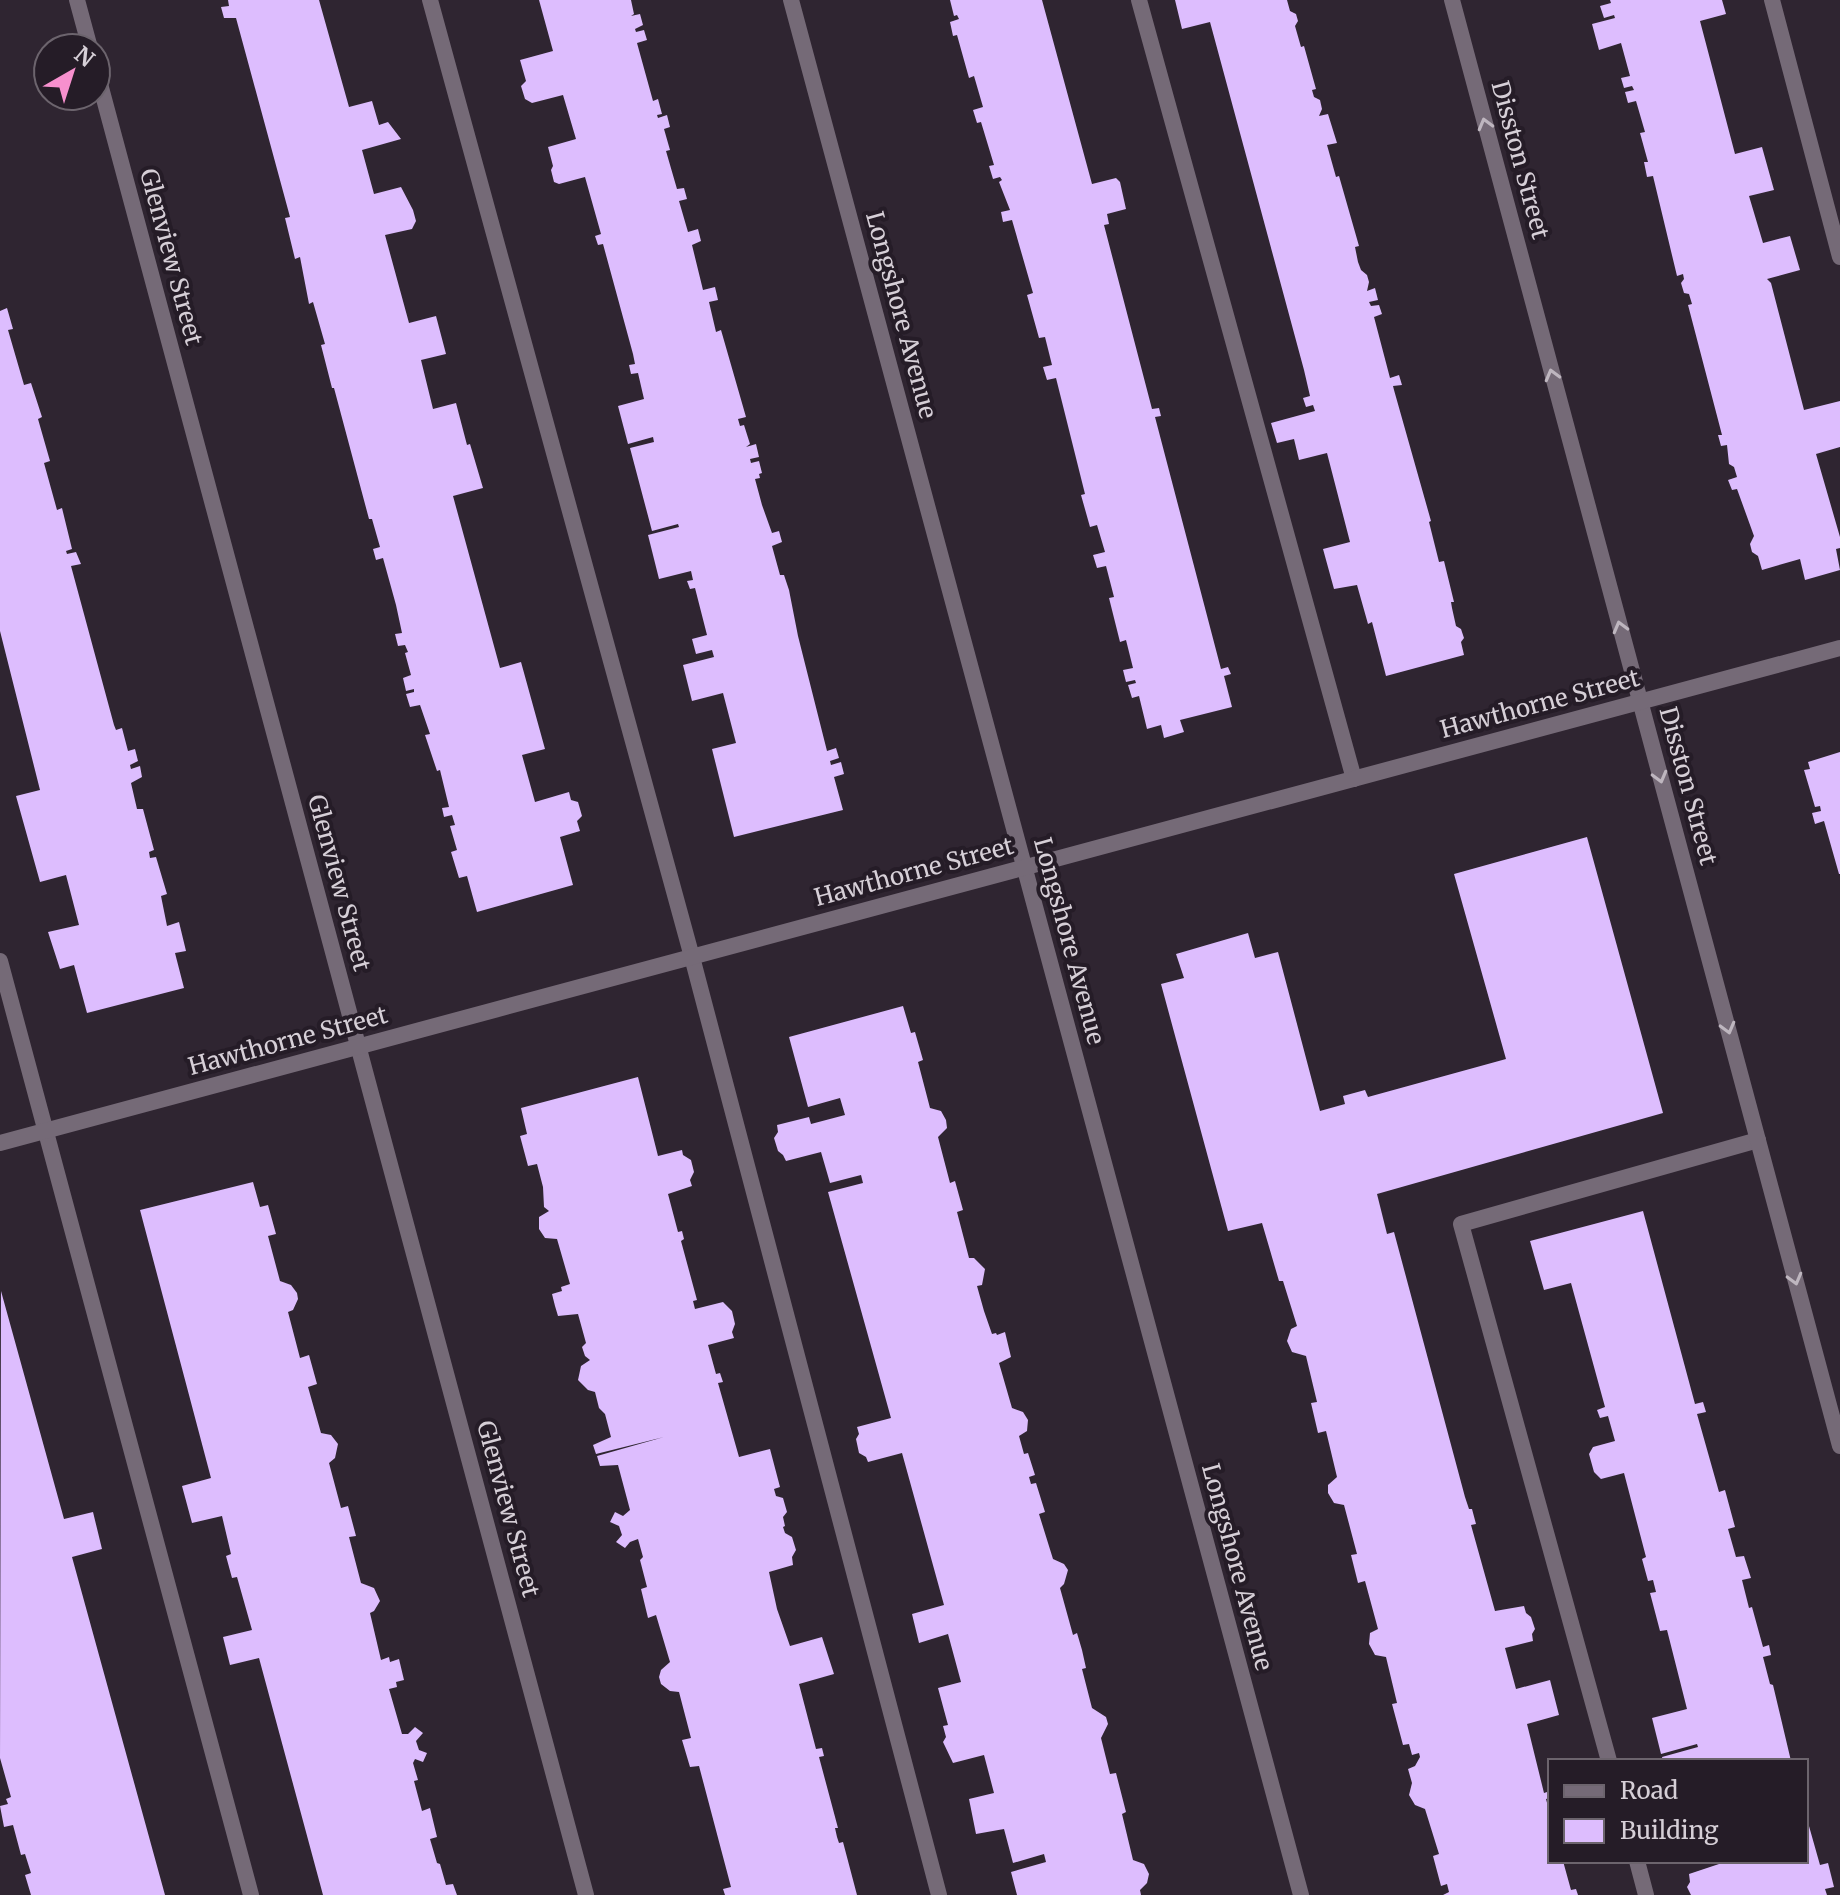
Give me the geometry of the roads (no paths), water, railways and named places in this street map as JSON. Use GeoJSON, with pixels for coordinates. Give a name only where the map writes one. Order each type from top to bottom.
{"type":"FeatureCollection","features":[{"type":"Feature","properties":{"kind":"street"},"geometry":{"type":"LineString","coordinates":[[77,0],[86,32]]}},
{"type":"Feature","properties":{"kind":"street"},"geometry":{"type":"LineString","coordinates":[[430,0],[692,957],[939,1895]]}},
{"type":"Feature","properties":{"kind":"street","name":"Longshore Avenue"},"geometry":{"type":"LineString","coordinates":[[791,0],[1301,1895]]}},
{"type":"Feature","properties":{"kind":"street"},"geometry":{"type":"LineString","coordinates":[[1139,0],[1354,779]]}},
{"type":"Feature","properties":{"kind":"street","name":"Disston Street"},"geometry":{"type":"LineString","coordinates":[[1452,0],[1840,1446]]}},
{"type":"Feature","properties":{"kind":"street"},"geometry":{"type":"LineString","coordinates":[[1772,0],[1840,257]]}},
{"type":"Feature","properties":{"kind":"street","name":"Glenview Street"},"geometry":{"type":"LineString","coordinates":[[108,112],[586,1895]]}},
{"type":"Feature","properties":{"kind":"street","name":"Hawthorne Street"},"geometry":{"type":"LineString","coordinates":[[0,1143],[1840,648]]}},
{"type":"Feature","properties":{"kind":"street"},"geometry":{"type":"LineString","coordinates":[[0,961],[251,1895]]}},
{"type":"Feature","properties":{"kind":"street"},"geometry":{"type":"LineString","coordinates":[[1608,1759],[1461,1224],[1758,1140]]}},
{"type":"Feature","properties":{"kind":"street"},"geometry":{"type":"LineString","coordinates":[[1638,1863],[1646,1895]]}}]}
